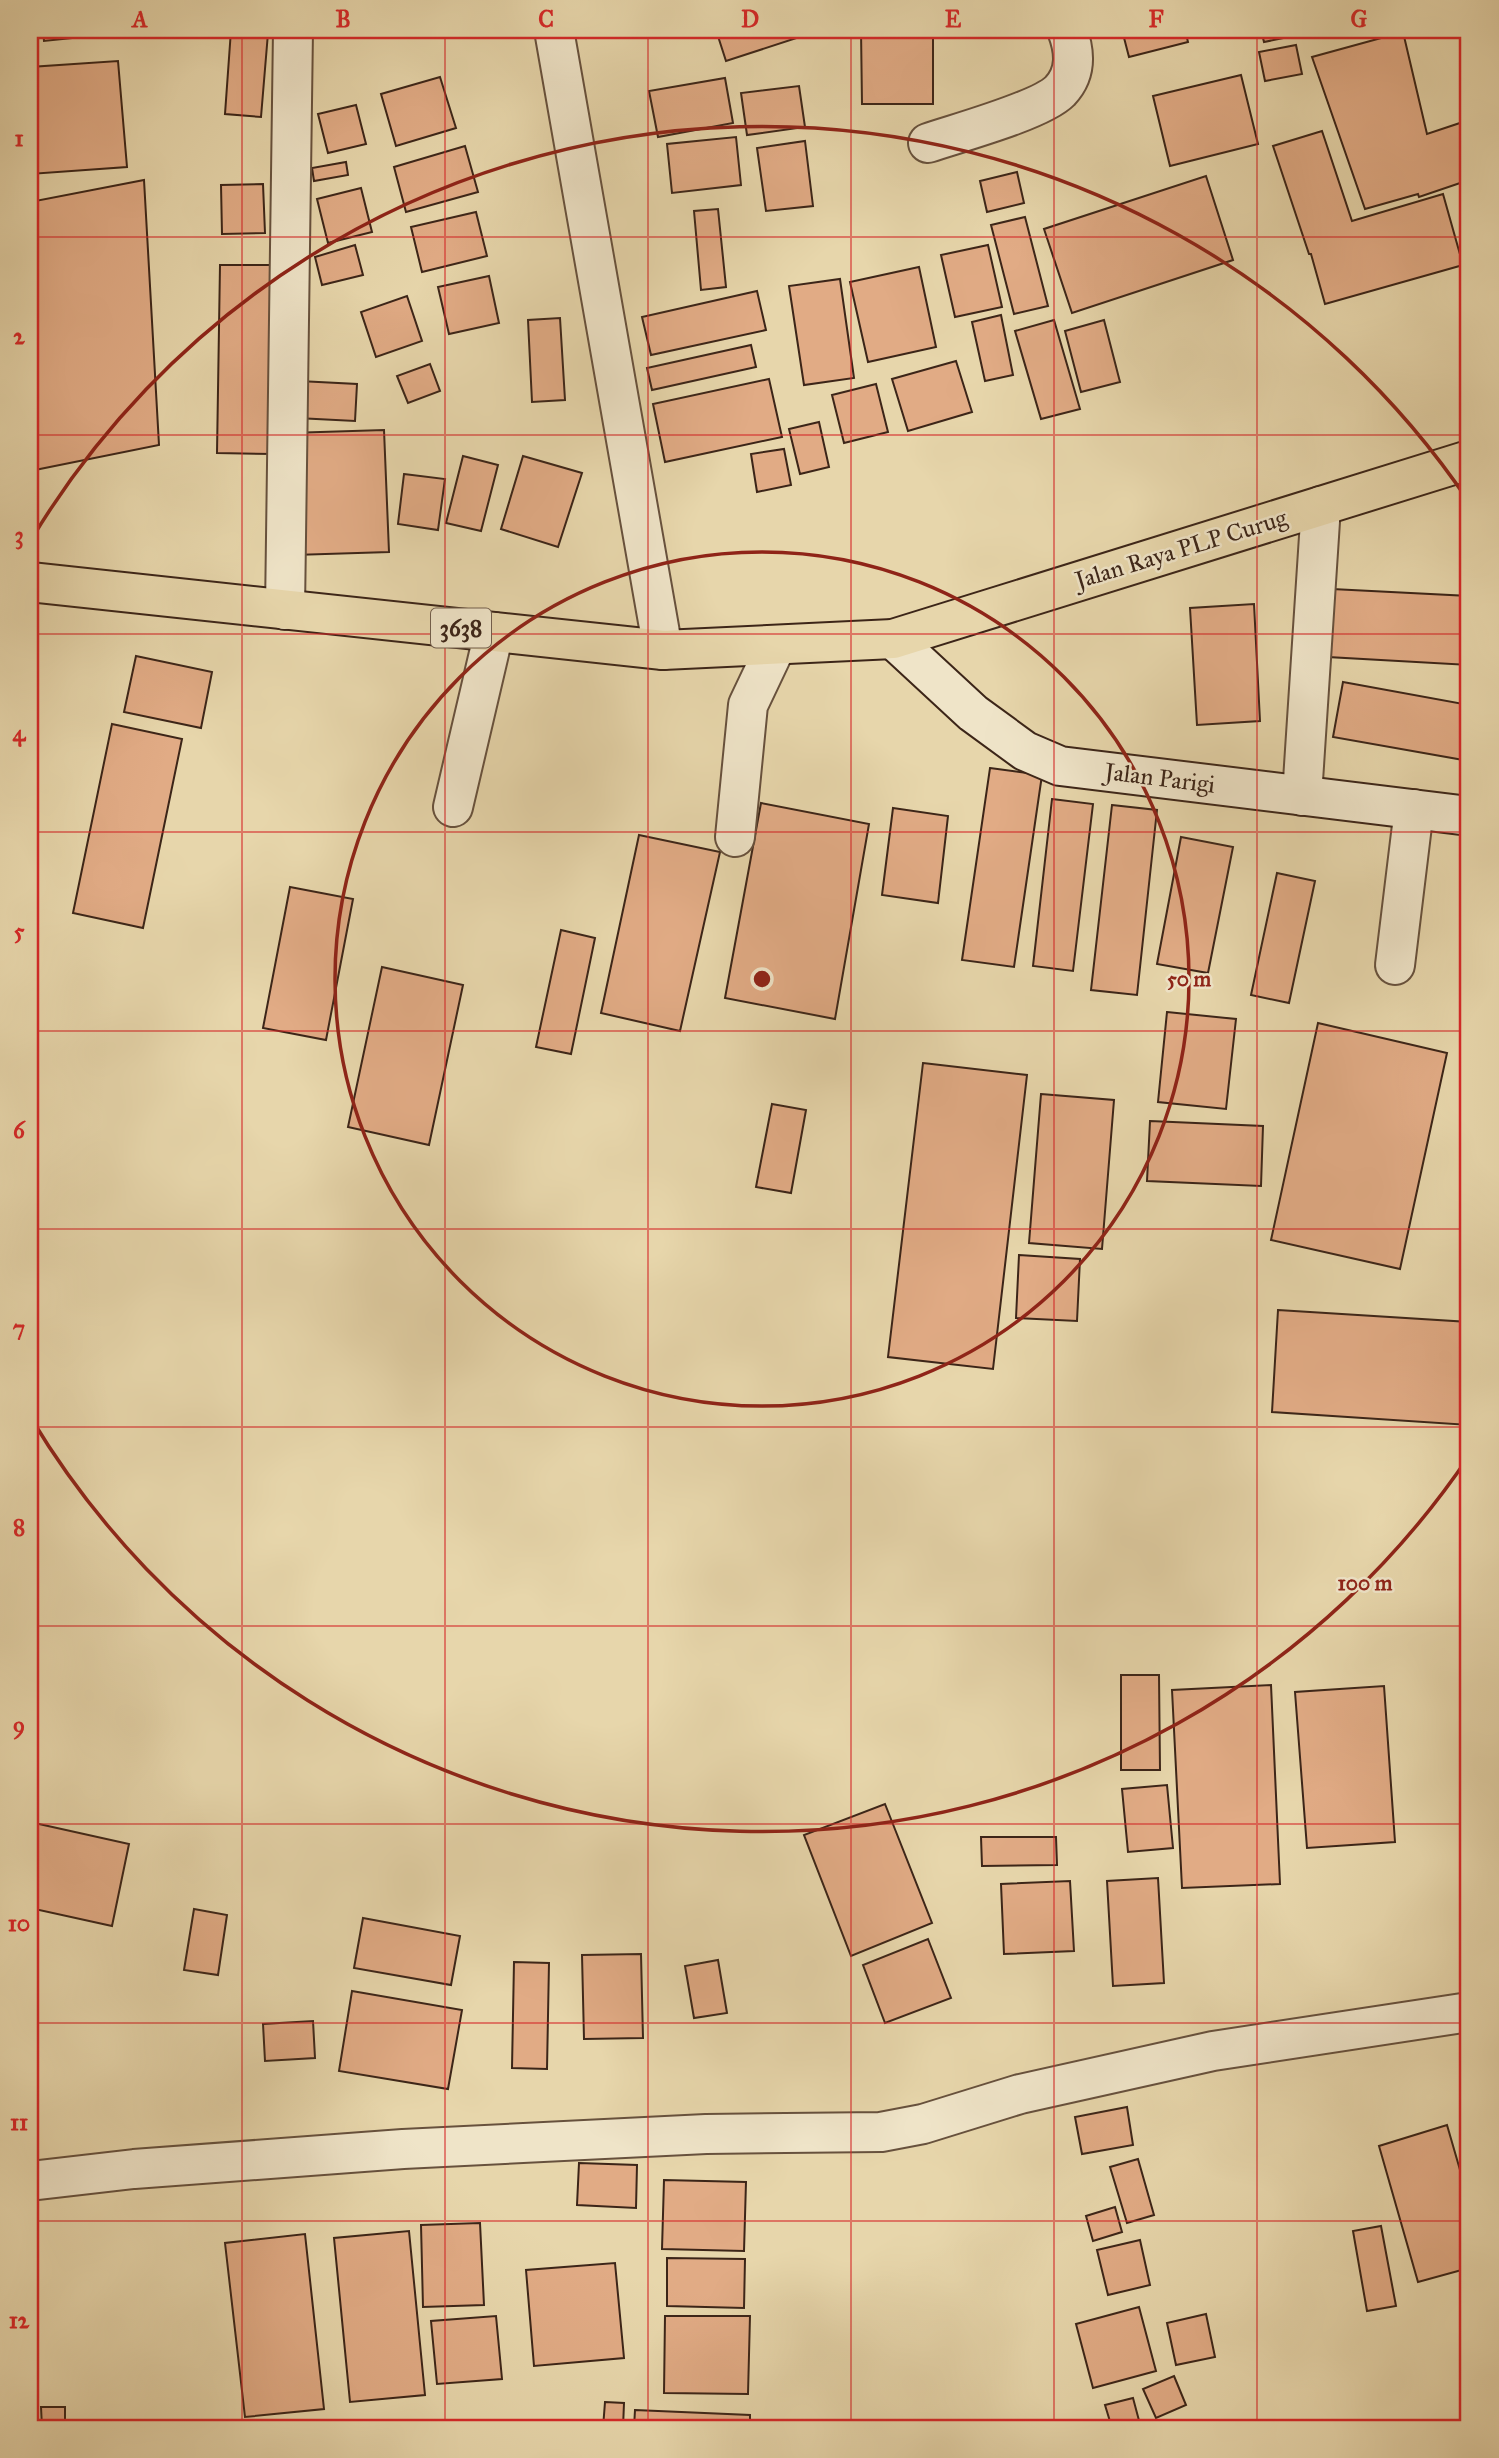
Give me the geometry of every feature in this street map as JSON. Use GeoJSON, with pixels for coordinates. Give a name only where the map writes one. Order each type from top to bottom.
{"type":"FeatureCollection","features":[{"type":"Feature","properties":{"kind":"main road","name":"Jalan Raya PLP Curug"},"geometry":{"type":"LineString","coordinates":[[893,639],[1469,460]]}},
{"type":"Feature","properties":{"kind":"main road","name":"3638"},"geometry":{"type":"LineString","coordinates":[[30,582],[663,650],[893,639]]}},
{"type":"Feature","properties":{"kind":"street"},"geometry":{"type":"LineString","coordinates":[[285,610],[293,30]]}},
{"type":"Feature","properties":{"kind":"street"},"geometry":{"type":"LineString","coordinates":[[554,30],[663,650]]}},
{"type":"Feature","properties":{"kind":"street"},"geometry":{"type":"LineString","coordinates":[[928,143],[1026,110],[1059,92],[1071,72],[1073,61],[1067,30]]}},
{"type":"Feature","properties":{"kind":"street"},"geometry":{"type":"LineString","coordinates":[[1302,796],[1321,506]]}},
{"type":"Feature","properties":{"kind":"street"},"geometry":{"type":"LineString","coordinates":[[453,807],[494,632]]}},
{"type":"Feature","properties":{"kind":"street","name":"Jalan Parigi"},"geometry":{"type":"LineString","coordinates":[[893,639],[973,713],[1024,751],[1060,766],[1469,816]]}},
{"type":"Feature","properties":{"kind":"street"},"geometry":{"type":"LineString","coordinates":[[734,837],[748,705],[775,646]]}},
{"type":"Feature","properties":{"kind":"street"},"geometry":{"type":"LineString","coordinates":[[1395,965],[1414,809]]}},
{"type":"Feature","properties":{"kind":"street"},"geometry":{"type":"LineString","coordinates":[[30,2181],[134,2169],[403,2149],[706,2134],[881,2132],[923,2124],[1020,2094],[1213,2051],[1469,2012]]}},
{"type":"Feature","properties":{"kind":"building"},"geometry":{"type":"Polygon","coordinates":[[[43,30],[91,30],[91,36],[44,41],[43,30]]]}},
{"type":"Feature","properties":{"kind":"building"},"geometry":{"type":"Polygon","coordinates":[[[231,30],[268,33],[261,117],[225,114],[231,30]]]}},
{"type":"Feature","properties":{"kind":"building"},"geometry":{"type":"Polygon","coordinates":[[[716,30],[821,30],[726,61],[716,30]]]}},
{"type":"Feature","properties":{"kind":"building"},"geometry":{"type":"Polygon","coordinates":[[[861,30],[933,30],[933,104],[862,104],[861,30]]]}},
{"type":"Feature","properties":{"kind":"building"},"geometry":{"type":"Polygon","coordinates":[[[1122,30],[1185,30],[1188,42],[1129,57],[1122,30]]]}},
{"type":"Feature","properties":{"kind":"building"},"geometry":{"type":"Polygon","coordinates":[[[1261,30],[1323,30],[1264,42],[1261,30]]]}},
{"type":"Feature","properties":{"kind":"building"},"geometry":{"type":"Polygon","coordinates":[[[1403,32],[1427,134],[1469,120],[1469,180],[1419,197],[1418,194],[1365,209],[1312,57],[1403,32]]]}},
{"type":"Feature","properties":{"kind":"building"},"geometry":{"type":"Polygon","coordinates":[[[1296,45],[1302,74],[1265,81],[1259,52],[1296,45]]]}},
{"type":"Feature","properties":{"kind":"building"},"geometry":{"type":"Polygon","coordinates":[[[118,61],[127,167],[30,174],[30,67],[118,61]]]}},
{"type":"Feature","properties":{"kind":"building"},"geometry":{"type":"Polygon","coordinates":[[[1241,75],[1258,144],[1170,166],[1153,96],[1241,75]]]}},
{"type":"Feature","properties":{"kind":"building"},"geometry":{"type":"Polygon","coordinates":[[[440,77],[456,128],[396,146],[381,94],[440,77]]]}},
{"type":"Feature","properties":{"kind":"building"},"geometry":{"type":"Polygon","coordinates":[[[725,78],[733,123],[658,137],[649,91],[725,78]]]}},
{"type":"Feature","properties":{"kind":"building"},"geometry":{"type":"Polygon","coordinates":[[[799,86],[805,127],[747,135],[741,93],[799,86]]]}},
{"type":"Feature","properties":{"kind":"building"},"geometry":{"type":"Polygon","coordinates":[[[356,105],[366,144],[328,153],[318,114],[356,105]]]}},
{"type":"Feature","properties":{"kind":"building"},"geometry":{"type":"Polygon","coordinates":[[[1322,131],[1352,221],[1443,194],[1463,265],[1325,304],[1311,254],[1273,146],[1322,131]]]}},
{"type":"Feature","properties":{"kind":"building"},"geometry":{"type":"Polygon","coordinates":[[[736,137],[741,185],[672,193],[667,144],[736,137]]]}},
{"type":"Feature","properties":{"kind":"building"},"geometry":{"type":"Polygon","coordinates":[[[805,141],[813,206],[766,211],[757,148],[805,141]]]}},
{"type":"Feature","properties":{"kind":"building"},"geometry":{"type":"Polygon","coordinates":[[[465,146],[478,192],[406,212],[394,167],[465,146]]]}},
{"type":"Feature","properties":{"kind":"building"},"geometry":{"type":"Polygon","coordinates":[[[346,162],[348,175],[314,181],[312,168],[346,162]]]}},
{"type":"Feature","properties":{"kind":"building"},"geometry":{"type":"Polygon","coordinates":[[[1017,172],[1024,203],[987,212],[980,181],[1017,172]]]}},
{"type":"Feature","properties":{"kind":"building"},"geometry":{"type":"Polygon","coordinates":[[[1206,176],[1233,260],[1072,313],[1044,229],[1206,176]]]}},
{"type":"Feature","properties":{"kind":"building"},"geometry":{"type":"Polygon","coordinates":[[[144,180],[159,445],[30,471],[30,202],[144,180]]]}},
{"type":"Feature","properties":{"kind":"building"},"geometry":{"type":"Polygon","coordinates":[[[263,184],[265,233],[222,234],[221,185],[263,184]]]}},
{"type":"Feature","properties":{"kind":"building"},"geometry":{"type":"Polygon","coordinates":[[[361,188],[372,232],[328,243],[317,199],[361,188]]]}},
{"type":"Feature","properties":{"kind":"building"},"geometry":{"type":"Polygon","coordinates":[[[718,209],[726,287],[701,290],[694,211],[718,209]]]}},
{"type":"Feature","properties":{"kind":"building"},"geometry":{"type":"Polygon","coordinates":[[[476,212],[487,256],[422,272],[411,227],[476,212]]]}},
{"type":"Feature","properties":{"kind":"building"},"geometry":{"type":"Polygon","coordinates":[[[1025,217],[1048,306],[1014,314],[991,225],[1025,217]]]}},
{"type":"Feature","properties":{"kind":"building"},"geometry":{"type":"Polygon","coordinates":[[[355,245],[363,275],[322,285],[315,257],[355,245]]]}},
{"type":"Feature","properties":{"kind":"building"},"geometry":{"type":"Polygon","coordinates":[[[988,245],[1002,307],[955,317],[941,255],[988,245]]]}},
{"type":"Feature","properties":{"kind":"building"},"geometry":{"type":"Polygon","coordinates":[[[220,265],[277,265],[274,454],[217,453],[220,265]]]}},
{"type":"Feature","properties":{"kind":"building"},"geometry":{"type":"Polygon","coordinates":[[[919,267],[936,347],[868,362],[850,282],[919,267]]]}},
{"type":"Feature","properties":{"kind":"building"},"geometry":{"type":"Polygon","coordinates":[[[489,276],[499,323],[449,334],[438,287],[489,276]]]}},
{"type":"Feature","properties":{"kind":"building"},"geometry":{"type":"Polygon","coordinates":[[[840,279],[854,378],[804,385],[789,286],[840,279]]]}},
{"type":"Feature","properties":{"kind":"building"},"geometry":{"type":"Polygon","coordinates":[[[757,291],[766,330],[651,355],[642,317],[757,291]]]}},
{"type":"Feature","properties":{"kind":"building"},"geometry":{"type":"Polygon","coordinates":[[[407,296],[422,341],[376,357],[361,312],[407,296]]]}},
{"type":"Feature","properties":{"kind":"building"},"geometry":{"type":"Polygon","coordinates":[[[1001,315],[1013,375],[985,381],[972,322],[1001,315]]]}},
{"type":"Feature","properties":{"kind":"building"},"geometry":{"type":"Polygon","coordinates":[[[560,318],[565,400],[532,402],[528,320],[560,318]]]}},
{"type":"Feature","properties":{"kind":"building"},"geometry":{"type":"Polygon","coordinates":[[[1054,320],[1080,409],[1041,419],[1015,331],[1054,320]]]}},
{"type":"Feature","properties":{"kind":"building"},"geometry":{"type":"Polygon","coordinates":[[[1104,320],[1120,382],[1081,392],[1065,331],[1104,320]]]}},
{"type":"Feature","properties":{"kind":"building"},"geometry":{"type":"Polygon","coordinates":[[[751,345],[756,367],[652,390],[647,368],[751,345]]]}},
{"type":"Feature","properties":{"kind":"building"},"geometry":{"type":"Polygon","coordinates":[[[956,361],[972,412],[908,431],[892,379],[956,361]]]}},
{"type":"Feature","properties":{"kind":"building"},"geometry":{"type":"Polygon","coordinates":[[[430,364],[440,391],[408,403],[397,376],[430,364]]]}},
{"type":"Feature","properties":{"kind":"building"},"geometry":{"type":"Polygon","coordinates":[[[769,379],[782,437],[665,462],[653,404],[769,379]]]}},
{"type":"Feature","properties":{"kind":"building"},"geometry":{"type":"Polygon","coordinates":[[[299,381],[357,384],[355,421],[297,418],[299,381]]]}},
{"type":"Feature","properties":{"kind":"building"},"geometry":{"type":"Polygon","coordinates":[[[876,384],[888,432],[844,443],[832,395],[876,384]]]}},
{"type":"Feature","properties":{"kind":"building"},"geometry":{"type":"Polygon","coordinates":[[[819,422],[829,467],[800,474],[789,429],[819,422]]]}},
{"type":"Feature","properties":{"kind":"building"},"geometry":{"type":"Polygon","coordinates":[[[384,430],[389,552],[294,555],[289,433],[384,430]]]}},
{"type":"Feature","properties":{"kind":"building"},"geometry":{"type":"Polygon","coordinates":[[[784,449],[791,485],[757,492],[751,454],[784,449]]]}},
{"type":"Feature","properties":{"kind":"building"},"geometry":{"type":"Polygon","coordinates":[[[463,456],[498,465],[481,531],[446,523],[463,456]]]}},
{"type":"Feature","properties":{"kind":"building"},"geometry":{"type":"Polygon","coordinates":[[[523,456],[582,473],[558,547],[501,529],[523,456]]]}},
{"type":"Feature","properties":{"kind":"building"},"geometry":{"type":"Polygon","coordinates":[[[404,474],[445,479],[438,530],[398,524],[404,474]]]}},
{"type":"Feature","properties":{"kind":"building"},"geometry":{"type":"Polygon","coordinates":[[[1332,589],[1469,596],[1469,665],[1328,657],[1332,589]]]}},
{"type":"Feature","properties":{"kind":"building"},"geometry":{"type":"Polygon","coordinates":[[[1254,604],[1260,721],[1197,725],[1190,608],[1254,604]]]}},
{"type":"Feature","properties":{"kind":"building"},"geometry":{"type":"Polygon","coordinates":[[[136,656],[212,672],[201,728],[124,712],[136,656]]]}},
{"type":"Feature","properties":{"kind":"building"},"geometry":{"type":"Polygon","coordinates":[[[1343,682],[1469,705],[1469,761],[1333,737],[1343,682]]]}},
{"type":"Feature","properties":{"kind":"building"},"geometry":{"type":"Polygon","coordinates":[[[112,724],[182,739],[143,928],[73,913],[112,724]]]}},
{"type":"Feature","properties":{"kind":"building"},"geometry":{"type":"Polygon","coordinates":[[[990,768],[1042,775],[1014,967],[962,960],[990,768]]]}},
{"type":"Feature","properties":{"kind":"building"},"geometry":{"type":"Polygon","coordinates":[[[1052,799],[1093,804],[1073,971],[1033,966],[1052,799]]]}},
{"type":"Feature","properties":{"kind":"building"},"geometry":{"type":"Polygon","coordinates":[[[761,803],[869,824],[835,1019],[725,998],[761,803]]]}},
{"type":"Feature","properties":{"kind":"building"},"geometry":{"type":"Polygon","coordinates":[[[1112,805],[1157,810],[1137,995],[1091,990],[1112,805]]]}},
{"type":"Feature","properties":{"kind":"building"},"geometry":{"type":"Polygon","coordinates":[[[893,808],[948,816],[938,903],[882,895],[893,808]]]}},
{"type":"Feature","properties":{"kind":"building"},"geometry":{"type":"Polygon","coordinates":[[[639,835],[720,852],[680,1031],[601,1013],[639,835]]]}},
{"type":"Feature","properties":{"kind":"building"},"geometry":{"type":"Polygon","coordinates":[[[1181,837],[1233,847],[1208,973],[1157,964],[1181,837]]]}},
{"type":"Feature","properties":{"kind":"building"},"geometry":{"type":"Polygon","coordinates":[[[1277,873],[1315,881],[1289,1003],[1251,995],[1277,873]]]}},
{"type":"Feature","properties":{"kind":"building"},"geometry":{"type":"Polygon","coordinates":[[[290,887],[353,899],[326,1040],[263,1028],[290,887]]]}},
{"type":"Feature","properties":{"kind":"building"},"geometry":{"type":"Polygon","coordinates":[[[561,930],[595,938],[571,1054],[536,1047],[561,930]]]}},
{"type":"Feature","properties":{"kind":"building"},"geometry":{"type":"Polygon","coordinates":[[[382,967],[463,985],[429,1145],[348,1127],[382,967]]]}},
{"type":"Feature","properties":{"kind":"building"},"geometry":{"type":"Polygon","coordinates":[[[1167,1012],[1236,1019],[1226,1109],[1158,1102],[1167,1012]]]}},
{"type":"Feature","properties":{"kind":"building"},"geometry":{"type":"Polygon","coordinates":[[[1318,1023],[1447,1053],[1400,1269],[1271,1240],[1318,1023]]]}},
{"type":"Feature","properties":{"kind":"building"},"geometry":{"type":"Polygon","coordinates":[[[1469,1051],[1469,1085],[1464,1084],[1469,1051]]]}},
{"type":"Feature","properties":{"kind":"building"},"geometry":{"type":"Polygon","coordinates":[[[923,1063],[1027,1075],[993,1369],[888,1357],[923,1063]]]}},
{"type":"Feature","properties":{"kind":"building"},"geometry":{"type":"Polygon","coordinates":[[[1041,1094],[1114,1100],[1102,1249],[1029,1243],[1041,1094]]]}},
{"type":"Feature","properties":{"kind":"building"},"geometry":{"type":"Polygon","coordinates":[[[772,1104],[806,1110],[791,1193],[756,1187],[772,1104]]]}},
{"type":"Feature","properties":{"kind":"building"},"geometry":{"type":"Polygon","coordinates":[[[1150,1121],[1263,1126],[1261,1186],[1147,1181],[1150,1121]]]}},
{"type":"Feature","properties":{"kind":"building"},"geometry":{"type":"Polygon","coordinates":[[[1019,1255],[1080,1259],[1077,1321],[1016,1318],[1019,1255]]]}},
{"type":"Feature","properties":{"kind":"building"},"geometry":{"type":"Polygon","coordinates":[[[1278,1310],[1469,1322],[1469,1425],[1272,1412],[1278,1310]]]}},
{"type":"Feature","properties":{"kind":"building"},"geometry":{"type":"Polygon","coordinates":[[[1121,1675],[1159,1675],[1160,1770],[1121,1770],[1121,1675]]]}},
{"type":"Feature","properties":{"kind":"building"},"geometry":{"type":"Polygon","coordinates":[[[1271,1685],[1280,1884],[1182,1888],[1172,1690],[1271,1685]]]}},
{"type":"Feature","properties":{"kind":"building"},"geometry":{"type":"Polygon","coordinates":[[[1384,1686],[1395,1842],[1307,1848],[1295,1692],[1384,1686]]]}},
{"type":"Feature","properties":{"kind":"building"},"geometry":{"type":"Polygon","coordinates":[[[1167,1785],[1173,1848],[1128,1852],[1122,1789],[1167,1785]]]}},
{"type":"Feature","properties":{"kind":"building"},"geometry":{"type":"Polygon","coordinates":[[[885,1804],[932,1923],[851,1956],[804,1835],[885,1804]]]}},
{"type":"Feature","properties":{"kind":"building"},"geometry":{"type":"Polygon","coordinates":[[[30,1822],[129,1844],[112,1926],[30,1908],[30,1822]]]}},
{"type":"Feature","properties":{"kind":"building"},"geometry":{"type":"Polygon","coordinates":[[[981,1837],[1056,1837],[1057,1865],[982,1866],[981,1837]]]}},
{"type":"Feature","properties":{"kind":"building"},"geometry":{"type":"Polygon","coordinates":[[[1158,1878],[1164,1983],[1113,1986],[1107,1881],[1158,1878]]]}},
{"type":"Feature","properties":{"kind":"building"},"geometry":{"type":"Polygon","coordinates":[[[1070,1881],[1074,1951],[1004,1954],[1001,1884],[1070,1881]]]}},
{"type":"Feature","properties":{"kind":"building"},"geometry":{"type":"Polygon","coordinates":[[[194,1909],[227,1915],[218,1975],[184,1970],[194,1909]]]}},
{"type":"Feature","properties":{"kind":"building"},"geometry":{"type":"Polygon","coordinates":[[[363,1918],[460,1936],[451,1985],[354,1968],[363,1918]]]}},
{"type":"Feature","properties":{"kind":"building"},"geometry":{"type":"Polygon","coordinates":[[[928,1939],[951,1998],[885,2023],[863,1965],[928,1939]]]}},
{"type":"Feature","properties":{"kind":"building"},"geometry":{"type":"Polygon","coordinates":[[[641,1954],[643,2038],[584,2039],[582,1955],[641,1954]]]}},
{"type":"Feature","properties":{"kind":"building"},"geometry":{"type":"Polygon","coordinates":[[[718,1960],[727,2013],[694,2018],[685,1966],[718,1960]]]}},
{"type":"Feature","properties":{"kind":"building"},"geometry":{"type":"Polygon","coordinates":[[[514,1962],[549,1963],[547,2069],[512,2068],[514,1962]]]}},
{"type":"Feature","properties":{"kind":"building"},"geometry":{"type":"Polygon","coordinates":[[[352,1991],[462,2010],[448,2089],[339,2071],[352,1991]]]}},
{"type":"Feature","properties":{"kind":"building"},"geometry":{"type":"Polygon","coordinates":[[[313,2021],[315,2058],[265,2061],[263,2024],[313,2021]]]}},
{"type":"Feature","properties":{"kind":"building"},"geometry":{"type":"Polygon","coordinates":[[[1127,2107],[1133,2145],[1082,2154],[1075,2117],[1127,2107]]]}},
{"type":"Feature","properties":{"kind":"building"},"geometry":{"type":"Polygon","coordinates":[[[1447,2125],[1469,2201],[1469,2268],[1418,2282],[1379,2146],[1447,2125]]]}},
{"type":"Feature","properties":{"kind":"building"},"geometry":{"type":"Polygon","coordinates":[[[1138,2159],[1154,2215],[1127,2223],[1110,2167],[1138,2159]]]}},
{"type":"Feature","properties":{"kind":"building"},"geometry":{"type":"Polygon","coordinates":[[[579,2163],[637,2165],[636,2208],[577,2205],[579,2163]]]}},
{"type":"Feature","properties":{"kind":"building"},"geometry":{"type":"Polygon","coordinates":[[[664,2180],[746,2182],[744,2251],[662,2249],[664,2180]]]}},
{"type":"Feature","properties":{"kind":"building"},"geometry":{"type":"Polygon","coordinates":[[[1115,2207],[1122,2232],[1093,2241],[1086,2216],[1115,2207]]]}},
{"type":"Feature","properties":{"kind":"building"},"geometry":{"type":"Polygon","coordinates":[[[480,2223],[484,2305],[423,2307],[421,2225],[480,2223]]]}},
{"type":"Feature","properties":{"kind":"building"},"geometry":{"type":"Polygon","coordinates":[[[1381,2226],[1396,2306],[1367,2311],[1353,2231],[1381,2226]]]}},
{"type":"Feature","properties":{"kind":"building"},"geometry":{"type":"Polygon","coordinates":[[[409,2231],[425,2395],[350,2402],[334,2238],[409,2231]]]}},
{"type":"Feature","properties":{"kind":"building"},"geometry":{"type":"Polygon","coordinates":[[[305,2234],[324,2409],[245,2417],[225,2243],[305,2234]]]}},
{"type":"Feature","properties":{"kind":"building"},"geometry":{"type":"Polygon","coordinates":[[[1140,2240],[1150,2285],[1108,2295],[1097,2250],[1140,2240]]]}},
{"type":"Feature","properties":{"kind":"building"},"geometry":{"type":"Polygon","coordinates":[[[667,2258],[745,2259],[744,2308],[667,2306],[667,2258]]]}},
{"type":"Feature","properties":{"kind":"building"},"geometry":{"type":"Polygon","coordinates":[[[615,2263],[624,2358],[534,2366],[526,2270],[615,2263]]]}},
{"type":"Feature","properties":{"kind":"building"},"geometry":{"type":"Polygon","coordinates":[[[1139,2307],[1156,2371],[1093,2388],[1076,2324],[1139,2307]]]}},
{"type":"Feature","properties":{"kind":"building"},"geometry":{"type":"Polygon","coordinates":[[[1206,2314],[1215,2357],[1176,2365],[1167,2323],[1206,2314]]]}},
{"type":"Feature","properties":{"kind":"building"},"geometry":{"type":"Polygon","coordinates":[[[496,2316],[502,2379],[437,2384],[431,2321],[496,2316]]]}},
{"type":"Feature","properties":{"kind":"building"},"geometry":{"type":"Polygon","coordinates":[[[665,2316],[750,2316],[748,2394],[664,2393],[665,2316]]]}},
{"type":"Feature","properties":{"kind":"building"},"geometry":{"type":"Polygon","coordinates":[[[1174,2376],[1186,2405],[1156,2418],[1143,2389],[1174,2376]]]}},
{"type":"Feature","properties":{"kind":"building"},"geometry":{"type":"Polygon","coordinates":[[[1133,2398],[1141,2428],[1112,2428],[1105,2405],[1133,2398]]]}},
{"type":"Feature","properties":{"kind":"building"},"geometry":{"type":"Polygon","coordinates":[[[605,2402],[624,2403],[623,2428],[603,2428],[605,2402]]]}},
{"type":"Feature","properties":{"kind":"building"},"geometry":{"type":"Polygon","coordinates":[[[41,2407],[65,2407],[65,2428],[42,2428],[41,2407]]]}},
{"type":"Feature","properties":{"kind":"building"},"geometry":{"type":"Polygon","coordinates":[[[635,2410],[750,2415],[750,2428],[634,2428],[635,2410]]]}}]}
